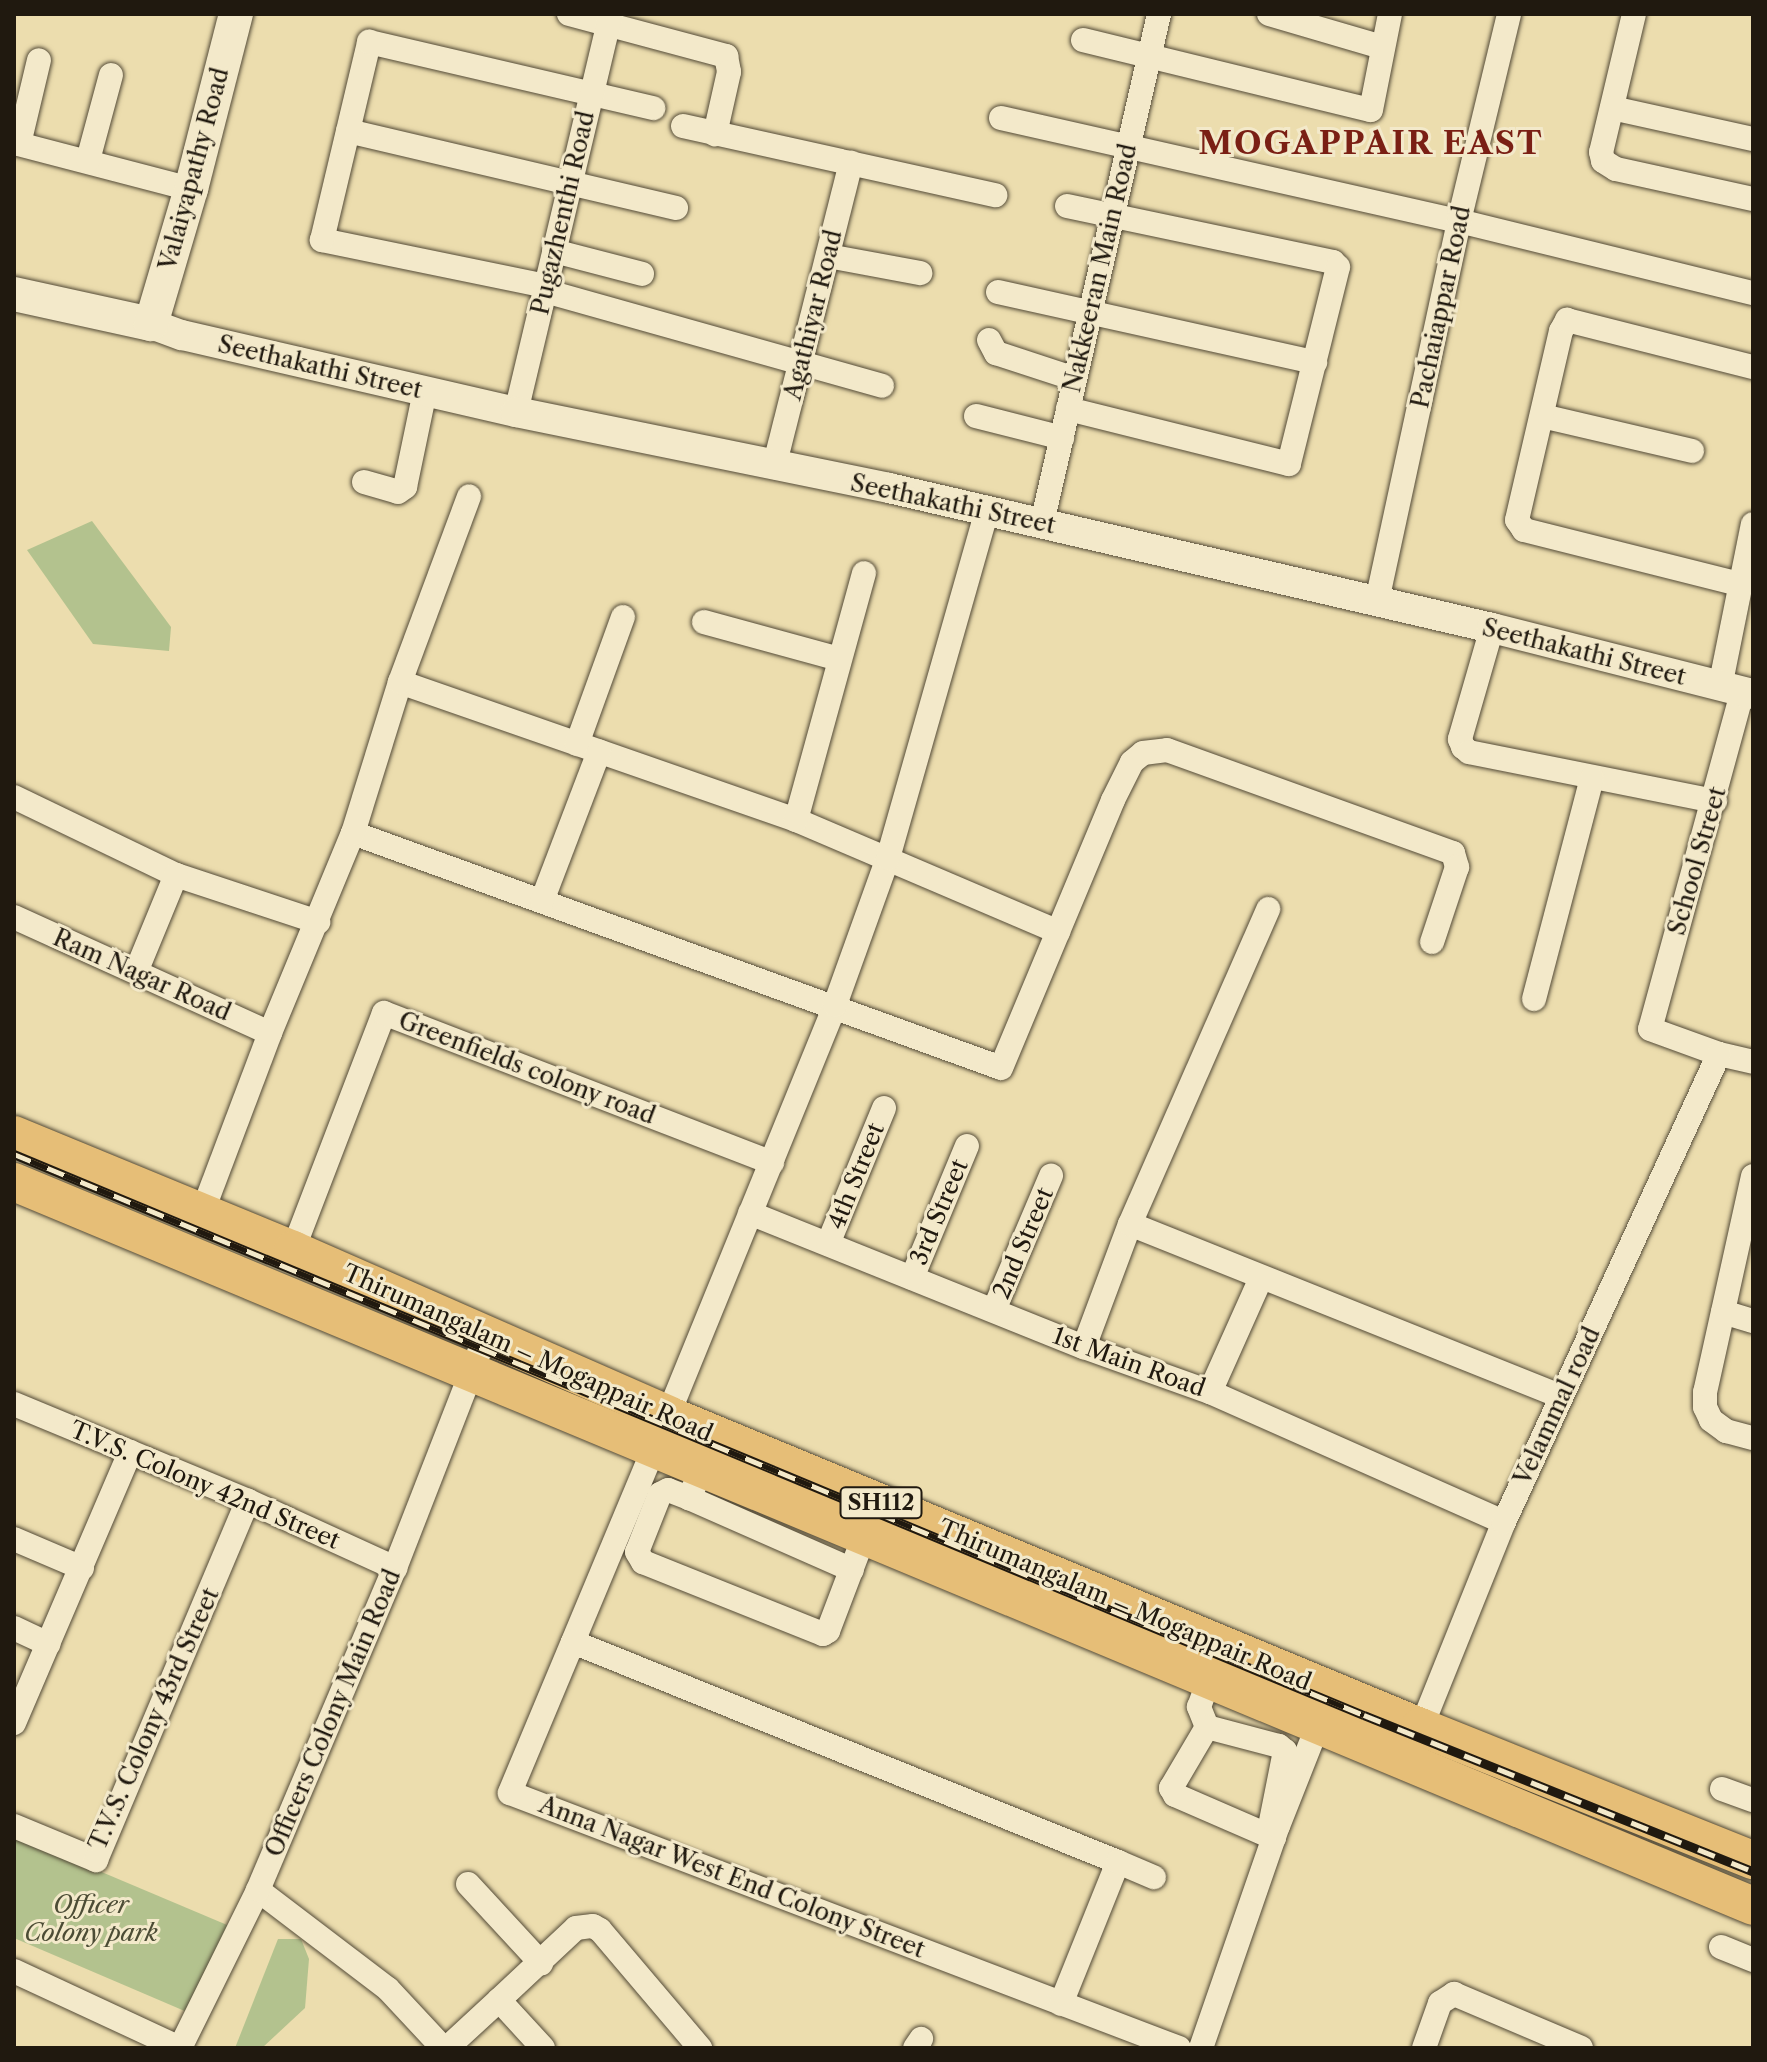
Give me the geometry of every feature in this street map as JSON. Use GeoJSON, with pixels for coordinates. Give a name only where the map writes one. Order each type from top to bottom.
{"type":"FeatureCollection","features":[{"type":"Feature","properties":{"kind":"main road","name":"Valaiyapathy Road"},"geometry":{"type":"LineString","coordinates":[[151,324],[191,189],[236,14]]}},
{"type":"Feature","properties":{"kind":"main road"},"geometry":{"type":"LineString","coordinates":[[14,294],[151,324]]}},
{"type":"Feature","properties":{"kind":"main road","name":"Thirumangalam – Mogappair Road"},"geometry":{"type":"LineString","coordinates":[[14,1135],[293,1250],[485,1337],[661,1432],[696,1483],[858,1553],[1209,1679],[1318,1725],[1415,1745],[1753,1860]]}},
{"type":"Feature","properties":{"kind":"main road","name":"Thirumangalam – Mogappair Road"},"geometry":{"type":"LineString","coordinates":[[14,1182],[473,1373],[661,1432],[1415,1745],[1753,1906]]}},
{"type":"Feature","properties":{"kind":"street"},"geometry":{"type":"LineString","coordinates":[[569,14],[610,19],[726,56],[729,72],[715,134]]}},
{"type":"Feature","properties":{"kind":"street","name":"Nakkeeran Main Road"},"geometry":{"type":"LineString","coordinates":[[1042,523],[1159,14]]}},
{"type":"Feature","properties":{"kind":"street"},"geometry":{"type":"LineString","coordinates":[[1269,14],[1382,47]]}},
{"type":"Feature","properties":{"kind":"street"},"geometry":{"type":"LineString","coordinates":[[1083,40],[1371,110],[1390,14]]}},
{"type":"Feature","properties":{"kind":"street","name":"Pachaiappar Road"},"geometry":{"type":"LineString","coordinates":[[1377,601],[1459,221],[1509,14]]}},
{"type":"Feature","properties":{"kind":"street"},"geometry":{"type":"LineString","coordinates":[[1634,14],[1601,152],[1608,166],[1753,199]]}},
{"type":"Feature","properties":{"kind":"street","name":"Pugazhenthi Road"},"geometry":{"type":"LineString","coordinates":[[516,412],[610,19]]}},
{"type":"Feature","properties":{"kind":"street"},"geometry":{"type":"LineString","coordinates":[[653,108],[369,42],[322,240],[546,289],[882,386]]}},
{"type":"Feature","properties":{"kind":"street"},"geometry":{"type":"LineString","coordinates":[[39,60],[16,144],[88,160],[191,189]]}},
{"type":"Feature","properties":{"kind":"street"},"geometry":{"type":"LineString","coordinates":[[88,160],[111,75]]}},
{"type":"Feature","properties":{"kind":"street"},"geometry":{"type":"LineString","coordinates":[[1612,108],[1753,139]]}},
{"type":"Feature","properties":{"kind":"street"},"geometry":{"type":"LineString","coordinates":[[1001,118],[1459,221],[1753,293]]}},
{"type":"Feature","properties":{"kind":"street"},"geometry":{"type":"LineString","coordinates":[[683,126],[995,195]]}},
{"type":"Feature","properties":{"kind":"street"},"geometry":{"type":"LineString","coordinates":[[348,131],[569,186],[676,208]]}},
{"type":"Feature","properties":{"kind":"street","name":"Agathiyar Road"},"geometry":{"type":"LineString","coordinates":[[774,467],[851,163]]}},
{"type":"Feature","properties":{"kind":"street"},"geometry":{"type":"LineString","coordinates":[[1067,206],[1336,264],[1289,464],[1068,409]]}},
{"type":"Feature","properties":{"kind":"street"},"geometry":{"type":"LineString","coordinates":[[554,251],[642,274]]}},
{"type":"Feature","properties":{"kind":"street"},"geometry":{"type":"LineString","coordinates":[[828,256],[920,273]]}},
{"type":"Feature","properties":{"kind":"street"},"geometry":{"type":"LineString","coordinates":[[998,292],[1315,362]]}},
{"type":"Feature","properties":{"kind":"street"},"geometry":{"type":"LineString","coordinates":[[1739,584],[1524,530],[1519,525],[1518,515],[1561,331],[1567,320],[1753,367]]}},
{"type":"Feature","properties":{"kind":"street","name":"Seethakathi Street"},"geometry":{"type":"LineString","coordinates":[[151,324],[182,335],[516,412],[889,488],[1042,523],[1492,628],[1738,691]]}},
{"type":"Feature","properties":{"kind":"street"},"geometry":{"type":"LineString","coordinates":[[989,340],[996,353],[1075,379]]}},
{"type":"Feature","properties":{"kind":"street"},"geometry":{"type":"LineString","coordinates":[[364,482],[398,492],[405,487],[425,391]]}},
{"type":"Feature","properties":{"kind":"street"},"geometry":{"type":"LineString","coordinates":[[976,416],[1062,438]]}},
{"type":"Feature","properties":{"kind":"street"},"geometry":{"type":"LineString","coordinates":[[1542,416],[1692,451]]}},
{"type":"Feature","properties":{"kind":"street"},"geometry":{"type":"LineString","coordinates":[[202,1213],[270,1033],[353,833],[400,682],[469,496]]}},
{"type":"Feature","properties":{"kind":"street","name":"Anna Nagar West End Colony Street"},"geometry":{"type":"LineString","coordinates":[[987,511],[888,858],[835,1005],[510,1793],[1179,2048]]}},
{"type":"Feature","properties":{"kind":"street","name":"School Street"},"geometry":{"type":"LineString","coordinates":[[1719,1054],[1650,1029],[1715,801],[1738,691],[1739,584],[1753,524]]}},
{"type":"Feature","properties":{"kind":"street"},"geometry":{"type":"LineString","coordinates":[[796,820],[864,573]]}},
{"type":"Feature","properties":{"kind":"street"},"geometry":{"type":"LineString","coordinates":[[542,901],[623,617]]}},
{"type":"Feature","properties":{"kind":"street"},"geometry":{"type":"LineString","coordinates":[[704,622],[839,659]]}},
{"type":"Feature","properties":{"kind":"street"},"geometry":{"type":"LineString","coordinates":[[1492,628],[1460,739],[1469,752],[1715,801]]}},
{"type":"Feature","properties":{"kind":"street"},"geometry":{"type":"LineString","coordinates":[[400,682],[796,820],[1058,932]]}},
{"type":"Feature","properties":{"kind":"street"},"geometry":{"type":"LineString","coordinates":[[353,833],[835,1005],[1001,1068],[1132,762],[1143,753],[1167,750],[1453,853],[1457,867],[1432,942]]}},
{"type":"Feature","properties":{"kind":"street"},"geometry":{"type":"LineString","coordinates":[[1534,999],[1592,778]]}},
{"type":"Feature","properties":{"kind":"street"},"geometry":{"type":"LineString","coordinates":[[14,797],[176,875],[318,922]]}},
{"type":"Feature","properties":{"kind":"street"},"geometry":{"type":"LineString","coordinates":[[136,972],[176,875]]}},
{"type":"Feature","properties":{"kind":"street"},"geometry":{"type":"LineString","coordinates":[[1084,1347],[1130,1224],[1268,909]]}},
{"type":"Feature","properties":{"kind":"street","name":"Ram Nagar Road"},"geometry":{"type":"LineString","coordinates":[[14,917],[270,1033]]}},
{"type":"Feature","properties":{"kind":"street","name":"Greenfields colony road"},"geometry":{"type":"LineString","coordinates":[[293,1250],[384,1013],[772,1163]]}},
{"type":"Feature","properties":{"kind":"street"},"geometry":{"type":"LineString","coordinates":[[1719,1054],[1753,1062]]}},
{"type":"Feature","properties":{"kind":"street","name":"Velammal road"},"geometry":{"type":"LineString","coordinates":[[1415,1745],[1504,1522],[1719,1054]]}},
{"type":"Feature","properties":{"kind":"street","name":"4th Street"},"geometry":{"type":"LineString","coordinates":[[828,1244],[884,1108]]}},
{"type":"Feature","properties":{"kind":"street","name":"3rd Street"},"geometry":{"type":"LineString","coordinates":[[912,1278],[967,1146]]}},
{"type":"Feature","properties":{"kind":"street","name":"2nd Street"},"geometry":{"type":"LineString","coordinates":[[994,1310],[1051,1176]]}},
{"type":"Feature","properties":{"kind":"street"},"geometry":{"type":"LineString","coordinates":[[1753,1176],[1748,1220],[1723,1312],[1705,1407],[1711,1420],[1726,1431],[1753,1438]]}},
{"type":"Feature","properties":{"kind":"street","name":"1st Main Road"},"geometry":{"type":"LineString","coordinates":[[750,1213],[1084,1347],[1210,1392],[1504,1522]]}},
{"type":"Feature","properties":{"kind":"street"},"geometry":{"type":"LineString","coordinates":[[1130,1224],[1561,1396]]}},
{"type":"Feature","properties":{"kind":"street"},"geometry":{"type":"LineString","coordinates":[[1210,1392],[1261,1278]]}},
{"type":"Feature","properties":{"kind":"street"},"geometry":{"type":"LineString","coordinates":[[1723,1312],[1753,1321]]}},
{"type":"Feature","properties":{"kind":"street","name":"Officers Colony Main Road"},"geometry":{"type":"LineString","coordinates":[[180,2048],[258,1890],[395,1568],[485,1337]]}},
{"type":"Feature","properties":{"kind":"street","name":"T.V.S. Colony 42nd Street"},"geometry":{"type":"LineString","coordinates":[[14,1404],[248,1501],[395,1568]]}},
{"type":"Feature","properties":{"kind":"street"},"geometry":{"type":"LineString","coordinates":[[14,1723],[130,1452]]}},
{"type":"Feature","properties":{"kind":"street"},"geometry":{"type":"LineString","coordinates":[[696,1483],[663,1489],[637,1552],[643,1562],[823,1634],[828,1631],[858,1553]]}},
{"type":"Feature","properties":{"kind":"street","name":"T.V.S. Colony 43rd Street"},"geometry":{"type":"LineString","coordinates":[[14,1826],[96,1860],[248,1501]]}},
{"type":"Feature","properties":{"kind":"street"},"geometry":{"type":"LineString","coordinates":[[14,1539],[82,1568]]}},
{"type":"Feature","properties":{"kind":"street"},"geometry":{"type":"LineString","coordinates":[[14,1628],[49,1644]]}},
{"type":"Feature","properties":{"kind":"street"},"geometry":{"type":"LineString","coordinates":[[573,1642],[1154,1877]]}},
{"type":"Feature","properties":{"kind":"street"},"geometry":{"type":"LineString","coordinates":[[1207,1727],[1199,1707],[1209,1679]]}},
{"type":"Feature","properties":{"kind":"street"},"geometry":{"type":"LineString","coordinates":[[1201,2048],[1271,1837],[1318,1725]]}},
{"type":"Feature","properties":{"kind":"street"},"geometry":{"type":"LineString","coordinates":[[1207,1727],[1171,1788],[1175,1795],[1271,1837]]}},
{"type":"Feature","properties":{"kind":"street"},"geometry":{"type":"LineString","coordinates":[[1207,1727],[1279,1746],[1285,1751],[1271,1837]]}},
{"type":"Feature","properties":{"kind":"street"},"geometry":{"type":"LineString","coordinates":[[1722,1789],[1753,1800]]}},
{"type":"Feature","properties":{"kind":"street"},"geometry":{"type":"LineString","coordinates":[[1061,2004],[1118,1862]]}},
{"type":"Feature","properties":{"kind":"street"},"geometry":{"type":"LineString","coordinates":[[468,1884],[541,1963]]}},
{"type":"Feature","properties":{"kind":"street"},"geometry":{"type":"LineString","coordinates":[[258,1890],[388,1989],[445,2048],[576,1928],[593,1926],[700,2048]]}},
{"type":"Feature","properties":{"kind":"street"},"geometry":{"type":"LineString","coordinates":[[1721,1947],[1753,1960]]}},
{"type":"Feature","properties":{"kind":"street"},"geometry":{"type":"LineString","coordinates":[[14,1971],[180,2048]]}},
{"type":"Feature","properties":{"kind":"street"},"geometry":{"type":"LineString","coordinates":[[1424,2048],[1440,2003],[1454,1994],[1581,2048]]}},
{"type":"Feature","properties":{"kind":"street"},"geometry":{"type":"LineString","coordinates":[[499,2000],[543,2048]]}},
{"type":"Feature","properties":{"kind":"green space"},"geometry":{"type":"Polygon","coordinates":[[[92,521],[171,627],[169,651],[93,644],[27,550],[92,521]]]}},
{"type":"Feature","properties":{"kind":"green space","name":"Officer Colony park"},"geometry":{"type":"Polygon","coordinates":[[[14,1835],[239,1930],[201,2018],[14,1938],[14,1835]]]}},
{"type":"Feature","properties":{"kind":"green space"},"geometry":{"type":"Polygon","coordinates":[[[278,1939],[301,1939],[309,1959],[305,2008],[262,2048],[235,2048],[278,1939]]]}},
{"type":"Feature","properties":{"kind":"railway"},"geometry":{"type":"LineString","coordinates":[[14,1154],[1364,1715],[1753,1871]]}},
{"type":"Feature","properties":{"kind":"district","name":"MOGAPPAIR EAST"},"geometry":{"type":"Point","coordinates":[1371,143]}}]}
